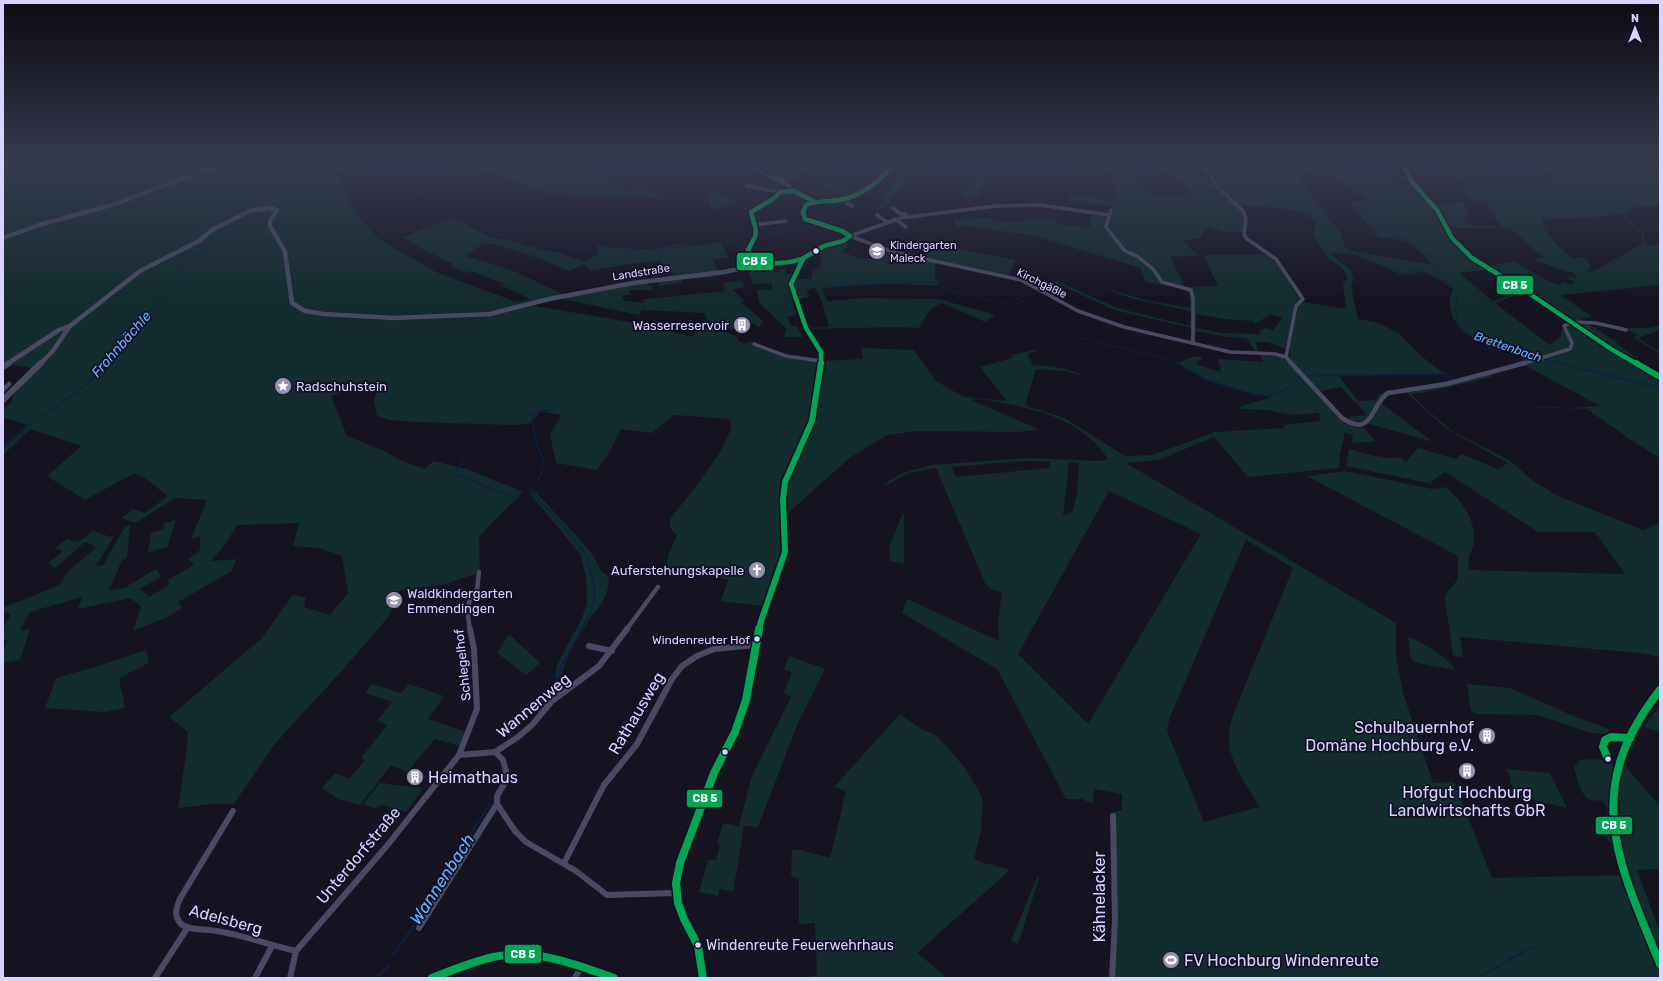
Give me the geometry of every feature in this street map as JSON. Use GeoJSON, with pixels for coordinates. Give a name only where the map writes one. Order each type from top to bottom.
{"type":"FeatureCollection","features":[{"type":"Feature","properties":{"kind":"main road"},"geometry":{"type":"LineString","coordinates":[[1436,208],[1452,238],[1466,253],[1484,267],[1530,294],[1611,349],[1660,377]]}},
{"type":"Feature","properties":{"kind":"street"},"geometry":{"type":"LineString","coordinates":[[3,238],[101,208]]}},
{"type":"Feature","properties":{"kind":"street","name":"Landstraße"},"geometry":{"type":"LineString","coordinates":[[70,326],[140,271],[199,241],[212,230],[249,211],[268,208],[277,210],[270,221],[270,226],[285,252],[292,303],[304,312],[323,314],[416,318],[490,314],[619,285],[673,277],[724,272],[758,265],[802,259],[824,246],[847,239],[850,236]]}},
{"type":"Feature","properties":{"kind":"street"},"geometry":{"type":"LineString","coordinates":[[758,208],[751,212],[755,225],[754,241],[747,251],[750,258],[758,265]]}},
{"type":"Feature","properties":{"kind":"street"},"geometry":{"type":"LineString","coordinates":[[804,208],[803,216],[805,219],[846,232],[850,236],[906,216],[973,208]]}},
{"type":"Feature","properties":{"kind":"street"},"geometry":{"type":"LineString","coordinates":[[893,208],[906,216]]}},
{"type":"Feature","properties":{"kind":"street"},"geometry":{"type":"LineString","coordinates":[[1065,208],[1108,215]]}},
{"type":"Feature","properties":{"kind":"street"},"geometry":{"type":"LineString","coordinates":[[1240,208],[1246,218],[1244,234],[1247,239],[1276,259],[1300,293],[1303,300],[1296,306],[1286,357],[1346,421],[1361,423],[1372,418],[1377,411],[1382,396],[1386,393],[1427,388],[1505,370],[1570,349],[1572,343],[1564,326],[1571,322],[1613,326],[1626,330]]}},
{"type":"Feature","properties":{"kind":"street"},"geometry":{"type":"LineString","coordinates":[[906,216],[910,209]]}},
{"type":"Feature","properties":{"kind":"street"},"geometry":{"type":"LineString","coordinates":[[1111,210],[1108,215],[1106,227],[1126,251],[1137,256],[1153,269],[1162,282],[1191,290],[1193,298],[1193,342]]}},
{"type":"Feature","properties":{"kind":"street"},"geometry":{"type":"LineString","coordinates":[[877,215],[886,222]]}},
{"type":"Feature","properties":{"kind":"street"},"geometry":{"type":"LineString","coordinates":[[896,219],[906,227]]}},
{"type":"Feature","properties":{"kind":"street"},"geometry":{"type":"LineString","coordinates":[[755,225],[786,221]]}},
{"type":"Feature","properties":{"kind":"street","name":"Kirchgäßle"},"geometry":{"type":"LineString","coordinates":[[850,236],[893,252],[1021,280],[1078,312],[1102,321],[1230,352],[1275,354],[1286,357]]}},
{"type":"Feature","properties":{"kind":"street"},"geometry":{"type":"LineString","coordinates":[[703,978],[703,968],[698,946],[684,919],[676,893],[680,863],[714,773],[740,721],[746,700],[755,645],[762,614],[785,552],[783,500],[785,482],[812,421],[821,352],[806,328],[791,284],[802,259]]}},
{"type":"Feature","properties":{"kind":"street"},"geometry":{"type":"LineString","coordinates":[[3,368],[60,330],[70,326]]}},
{"type":"Feature","properties":{"kind":"street"},"geometry":{"type":"LineString","coordinates":[[3,400],[52,352],[70,326]]}},
{"type":"Feature","properties":{"kind":"street"},"geometry":{"type":"LineString","coordinates":[[754,344],[786,356],[821,361]]}},
{"type":"Feature","properties":{"kind":"street"},"geometry":{"type":"LineString","coordinates":[[3,390],[9,384]]}},
{"type":"Feature","properties":{"kind":"street","name":"Schlegelhof"},"geometry":{"type":"LineString","coordinates":[[458,755],[477,709],[474,649],[468,617],[470,602],[477,590],[479,572]]}},
{"type":"Feature","properties":{"kind":"street","name":"Wannenweg"},"geometry":{"type":"LineString","coordinates":[[458,755],[495,752],[518,737],[532,725],[552,701],[599,666],[612,651],[639,611],[658,587]]}},
{"type":"Feature","properties":{"kind":"street","name":"Rathausweg"},"geometry":{"type":"LineString","coordinates":[[564,863],[604,785],[636,744],[678,670],[697,656],[714,649],[755,645]]}},
{"type":"Feature","properties":{"kind":"street"},"geometry":{"type":"LineString","coordinates":[[589,646],[612,651]]}},
{"type":"Feature","properties":{"kind":"street"},"geometry":{"type":"LineString","coordinates":[[1660,690],[1639,717],[1620,759],[1616,773],[1613,798],[1615,832],[1622,863],[1660,964]]}},
{"type":"Feature","properties":{"kind":"street"},"geometry":{"type":"LineString","coordinates":[[419,928],[496,804],[497,796],[504,784],[506,771],[503,760],[495,752]]}},
{"type":"Feature","properties":{"kind":"street","name":"Unterdorfstraße"},"geometry":{"type":"LineString","coordinates":[[290,978],[296,951],[386,847],[458,755]]}},
{"type":"Feature","properties":{"kind":"street"},"geometry":{"type":"LineString","coordinates":[[496,804],[515,831],[526,842],[545,854],[564,863],[607,895],[676,893]]}},
{"type":"Feature","properties":{"kind":"street","name":"Adelsberg"},"geometry":{"type":"LineString","coordinates":[[234,811],[177,904],[176,919],[181,924],[188,927],[215,931],[296,951]]}},
{"type":"Feature","properties":{"kind":"street","name":"Kähnelacker"},"geometry":{"type":"LineString","coordinates":[[1112,978],[1115,921],[1113,816]]}},
{"type":"Feature","properties":{"kind":"street"},"geometry":{"type":"LineString","coordinates":[[155,978],[188,927]]}},
{"type":"Feature","properties":{"kind":"street"},"geometry":{"type":"LineString","coordinates":[[255,978],[272,946]]}},
{"type":"Feature","properties":{"kind":"street"},"geometry":{"type":"LineString","coordinates":[[432,978],[500,955],[533,955],[551,957],[614,978]]}},
{"type":"Feature","properties":{"kind":"street"},"geometry":{"type":"LineString","coordinates":[[575,978],[581,967]]}},
{"type":"Feature","properties":{"kind":"green space"},"geometry":{"type":"Polygon","coordinates":[[[3,208],[353,208],[377,238],[438,273],[517,302],[530,299],[502,286],[504,284],[471,271],[467,273],[450,266],[453,264],[424,250],[403,237],[452,218],[492,238],[509,240],[531,247],[538,247],[536,249],[560,253],[586,262],[598,253],[597,246],[626,249],[658,249],[676,245],[707,245],[721,242],[728,257],[713,260],[719,276],[682,280],[682,283],[659,286],[659,283],[656,281],[673,277],[669,265],[661,265],[661,262],[656,261],[628,264],[591,271],[584,264],[569,271],[517,250],[484,243],[466,256],[516,272],[567,296],[613,286],[646,283],[653,287],[653,290],[630,290],[630,295],[624,295],[622,300],[643,303],[644,299],[725,291],[723,283],[742,281],[744,287],[733,290],[745,301],[741,302],[763,321],[759,327],[748,320],[732,330],[728,328],[724,331],[738,338],[737,340],[745,344],[750,341],[754,344],[786,356],[821,361],[863,359],[861,348],[914,350],[936,381],[964,397],[1007,401],[980,367],[1012,358],[1012,355],[1038,349],[1039,350],[1027,354],[1033,365],[1060,368],[1073,371],[1086,377],[1065,371],[1036,369],[1025,405],[1066,419],[1125,456],[1152,455],[1215,432],[1285,428],[1283,425],[1320,421],[1319,413],[1292,415],[1268,410],[1242,409],[1239,407],[1272,397],[1253,394],[1207,380],[1178,364],[1190,358],[1200,357],[1203,358],[1195,364],[1221,372],[1218,359],[1263,362],[1260,355],[1289,358],[1291,351],[1268,342],[1255,342],[1259,352],[1256,352],[1246,338],[1226,337],[1196,331],[1195,342],[1190,340],[1191,328],[1114,310],[1052,281],[1055,280],[1117,308],[1190,326],[1191,311],[1133,299],[1097,285],[1145,300],[1190,308],[1189,296],[1186,288],[1145,282],[1141,268],[1031,235],[960,225],[960,229],[956,229],[954,219],[993,218],[994,221],[1017,223],[1031,219],[1054,219],[1059,225],[1099,228],[1090,226],[1092,214],[1103,216],[1103,218],[1106,219],[1105,228],[1108,226],[1113,214],[1109,213],[1111,208],[1239,208],[1246,218],[1245,232],[1223,232],[1207,226],[1200,238],[1183,241],[1198,255],[1170,257],[1185,287],[1218,286],[1203,255],[1269,254],[1281,265],[1302,294],[1304,302],[1346,309],[1343,285],[1347,278],[1346,274],[1342,268],[1329,259],[1314,237],[1313,232],[1317,224],[1315,221],[1302,211],[1272,208],[1321,208],[1344,238],[1341,238],[1347,250],[1431,264],[1419,251],[1408,243],[1396,239],[1379,238],[1354,208],[1466,208],[1470,216],[1464,216],[1470,225],[1498,227],[1500,226],[1489,208],[1632,208],[1625,212],[1625,215],[1644,235],[1645,244],[1654,246],[1660,241],[1660,285],[1561,295],[1592,317],[1581,319],[1615,341],[1639,361],[1660,373],[1660,458],[1634,442],[1587,409],[1534,407],[1571,408],[1600,406],[1524,365],[1490,375],[1492,377],[1427,392],[1411,394],[1452,431],[1509,460],[1535,482],[1558,496],[1643,530],[1660,523],[1660,657],[1640,653],[1460,637],[1463,658],[1453,655],[1445,599],[1446,594],[1458,579],[1458,556],[1307,476],[1345,471],[1432,489],[1445,487],[1461,503],[1470,517],[1474,532],[1474,543],[1469,560],[1469,570],[1625,574],[1595,532],[1538,532],[1445,472],[1432,481],[1433,484],[1346,466],[1349,449],[1381,457],[1400,457],[1406,462],[1418,448],[1456,459],[1461,454],[1498,469],[1508,463],[1445,428],[1406,392],[1389,396],[1382,404],[1433,442],[1359,421],[1350,420],[1348,417],[1367,415],[1341,387],[1316,392],[1344,423],[1362,426],[1375,441],[1358,443],[1352,442],[1353,435],[1345,432],[1340,454],[1339,468],[1248,477],[1214,437],[1159,460],[1126,463],[1396,623],[1396,657],[1403,693],[1433,783],[1454,782],[1492,878],[1624,875],[1617,856],[1598,820],[1601,819],[1600,817],[1608,817],[1607,808],[1603,801],[1590,800],[1584,795],[1574,767],[1580,760],[1593,759],[1612,762],[1615,764],[1639,712],[1660,684],[1660,693],[1632,739],[1636,741],[1624,765],[1660,806],[1660,869],[1637,870],[1660,933],[1660,978],[1109,978],[1113,921],[1112,815],[1114,812],[1122,810],[1122,794],[1094,789],[1093,804],[1082,799],[1066,799],[997,669],[902,613],[907,599],[999,641],[998,620],[1002,592],[991,589],[986,585],[936,468],[909,473],[886,485],[884,484],[903,473],[932,465],[1028,458],[1099,461],[1108,459],[1088,436],[1062,420],[1033,410],[979,399],[972,400],[1036,428],[1036,430],[1017,432],[917,431],[887,435],[851,457],[781,519],[781,553],[762,606],[721,601],[728,580],[701,571],[665,574],[669,553],[677,535],[670,528],[670,519],[697,485],[720,452],[731,429],[730,419],[674,415],[652,433],[621,429],[607,457],[596,470],[556,463],[550,435],[561,415],[541,411],[529,424],[514,425],[390,420],[377,416],[374,400],[377,391],[352,389],[331,396],[347,436],[382,450],[402,461],[425,469],[433,461],[467,469],[523,492],[483,532],[479,538],[480,572],[449,583],[394,592],[394,605],[389,616],[271,749],[234,804],[212,804],[178,808],[188,732],[169,717],[261,639],[293,595],[306,598],[304,607],[330,615],[348,593],[342,556],[319,548],[293,546],[299,523],[237,525],[226,543],[211,561],[236,559],[232,571],[178,602],[183,607],[170,616],[133,631],[141,606],[130,598],[78,609],[82,597],[30,612],[20,631],[30,629],[20,660],[3,663],[3,652],[8,639],[3,640],[3,629],[11,614],[3,612],[3,608],[60,585],[66,573],[97,547],[85,542],[55,568],[48,563],[63,551],[55,548],[67,539],[78,542],[93,531],[111,537],[116,533],[96,566],[103,565],[124,528],[130,525],[127,558],[122,560],[109,591],[124,588],[156,569],[161,577],[140,589],[149,597],[170,584],[168,580],[194,565],[188,559],[200,550],[200,536],[191,539],[207,500],[175,498],[136,523],[121,518],[133,509],[145,513],[168,496],[143,477],[135,473],[85,500],[47,476],[81,446],[30,429],[3,455],[3,447],[28,425],[3,418],[3,410],[11,402],[15,392],[12,392],[3,404],[3,395],[31,368],[5,364],[3,365],[3,208]],[[1621,214],[1590,218],[1542,219],[1543,225],[1549,236],[1572,258],[1585,257],[1591,266],[1587,271],[1588,273],[1643,243],[1641,233],[1621,214]],[[1451,228],[1459,242],[1486,266],[1514,261],[1544,279],[1558,285],[1564,282],[1572,285],[1574,281],[1568,279],[1569,277],[1576,278],[1574,273],[1531,259],[1544,258],[1510,228],[1451,228]],[[1329,253],[1350,269],[1354,279],[1351,286],[1358,319],[1379,323],[1400,334],[1420,355],[1445,374],[1338,375],[1358,401],[1377,400],[1379,395],[1386,391],[1421,388],[1511,366],[1532,356],[1515,348],[1475,339],[1463,332],[1453,318],[1450,306],[1450,297],[1453,289],[1437,278],[1419,272],[1408,275],[1399,274],[1359,256],[1329,253]],[[1484,270],[1459,273],[1493,301],[1519,292],[1484,270]],[[1521,293],[1495,303],[1550,345],[1561,336],[1561,331],[1564,331],[1562,326],[1565,322],[1521,293]],[[557,298],[529,305],[653,326],[691,337],[708,322],[704,313],[642,310],[639,315],[557,298]],[[1197,314],[1196,328],[1222,333],[1261,334],[1259,330],[1267,328],[1273,331],[1282,318],[1271,314],[1255,324],[1253,321],[1223,319],[1197,314]],[[1021,461],[952,467],[956,477],[1050,468],[1050,461],[1021,461]],[[1069,462],[1063,516],[1072,512],[1077,494],[1079,463],[1069,462]],[[1109,491],[1018,654],[1088,724],[1201,534],[1109,491]],[[1246,540],[1170,717],[1167,729],[1169,736],[1204,822],[1259,807],[1235,765],[1230,747],[1230,730],[1233,715],[1293,568],[1246,540]]]}},
{"type":"Feature","properties":{"kind":"green space"},"geometry":{"type":"Polygon","coordinates":[[[842,242],[848,244],[843,252],[858,258],[879,259],[890,252],[924,258],[928,243],[1016,260],[1007,277],[935,260],[935,277],[938,282],[937,286],[879,284],[850,285],[822,289],[827,301],[863,298],[939,299],[995,315],[985,322],[942,303],[930,310],[919,328],[807,329],[806,328],[829,327],[822,302],[815,288],[806,290],[810,297],[792,300],[796,315],[787,317],[792,326],[797,326],[803,337],[784,337],[786,328],[759,303],[757,290],[772,289],[772,283],[753,284],[749,272],[755,271],[752,267],[770,265],[772,272],[780,272],[780,269],[786,268],[785,274],[796,274],[794,279],[811,279],[813,269],[820,269],[822,256],[816,255],[829,246],[842,242]]]}},
{"type":"Feature","properties":{"kind":"green space"},"geometry":{"type":"Polygon","coordinates":[[[1660,326],[1660,330],[1638,338],[1660,352],[1660,354],[1633,337],[1638,336],[1625,328],[1648,328],[1660,326]]]}},
{"type":"Feature","properties":{"kind":"green space"},"geometry":{"type":"Polygon","coordinates":[[[533,491],[536,492],[591,552],[602,572],[609,576],[605,597],[576,642],[561,676],[555,678],[557,665],[582,618],[587,603],[586,578],[581,555],[531,495],[530,493],[533,491]]]}},
{"type":"Feature","properties":{"kind":"green space"},"geometry":{"type":"Polygon","coordinates":[[[904,514],[905,564],[890,561],[889,547],[902,515],[904,514]]]}},
{"type":"Feature","properties":{"kind":"green space"},"geometry":{"type":"Polygon","coordinates":[[[176,520],[167,547],[148,552],[151,533],[163,529],[164,523],[176,520]]]}},
{"type":"Feature","properties":{"kind":"green space"},"geometry":{"type":"Polygon","coordinates":[[[509,634],[540,663],[526,675],[497,653],[509,634]]]}},
{"type":"Feature","properties":{"kind":"green space"},"geometry":{"type":"Polygon","coordinates":[[[1408,637],[1420,642],[1434,651],[1448,661],[1455,670],[1417,663],[1411,659],[1408,637]]]}},
{"type":"Feature","properties":{"kind":"green space"},"geometry":{"type":"Polygon","coordinates":[[[146,650],[149,663],[119,678],[125,708],[105,712],[45,708],[56,678],[146,650]]]}},
{"type":"Feature","properties":{"kind":"green space"},"geometry":{"type":"Polygon","coordinates":[[[789,656],[825,669],[798,723],[758,827],[744,826],[733,892],[720,889],[718,896],[699,892],[708,860],[716,860],[720,845],[717,844],[723,823],[739,826],[752,776],[791,697],[784,693],[792,672],[784,669],[789,656]]]}},
{"type":"Feature","properties":{"kind":"green space"},"geometry":{"type":"Polygon","coordinates":[[[372,684],[401,693],[409,684],[444,696],[428,719],[466,732],[460,746],[435,739],[407,772],[391,765],[360,805],[338,799],[322,788],[335,773],[349,779],[365,760],[361,758],[387,725],[377,721],[392,702],[365,693],[372,684]]]}},
{"type":"Feature","properties":{"kind":"green space"},"geometry":{"type":"Polygon","coordinates":[[[1467,684],[1510,688],[1571,715],[1609,729],[1608,735],[1588,732],[1538,715],[1476,714],[1471,710],[1467,684]]]}},
{"type":"Feature","properties":{"kind":"green space"},"geometry":{"type":"Polygon","coordinates":[[[1660,706],[1660,732],[1644,727],[1660,706]]]}},
{"type":"Feature","properties":{"kind":"green space"},"geometry":{"type":"Polygon","coordinates":[[[900,714],[921,729],[932,733],[940,739],[965,768],[980,793],[983,801],[981,830],[974,860],[1010,870],[917,953],[948,978],[804,978],[817,975],[815,923],[799,924],[799,879],[791,876],[792,850],[801,850],[830,858],[846,791],[834,787],[900,714]]]}},
{"type":"Feature","properties":{"kind":"green space"},"geometry":{"type":"Polygon","coordinates":[[[1506,769],[1550,773],[1567,808],[1517,796],[1510,782],[1511,780],[1506,769]]]}},
{"type":"Feature","properties":{"kind":"green space"},"geometry":{"type":"Polygon","coordinates":[[[380,782],[423,788],[406,812],[383,805],[374,808],[363,804],[380,782]]]}},
{"type":"Feature","properties":{"kind":"green space"},"geometry":{"type":"Polygon","coordinates":[[[1037,877],[1039,878],[1018,944],[1011,941],[1037,877]]]}},
{"type":"Feature","properties":{"kind":"waterway"},"geometry":{"type":"LineString","coordinates":[[444,208],[468,222],[494,234],[538,246],[566,247],[597,252],[597,246],[626,249],[655,249],[696,246],[819,225]]}},
{"type":"Feature","properties":{"kind":"waterway"},"geometry":{"type":"LineString","coordinates":[[823,224],[866,212],[875,208]]}},
{"type":"Feature","properties":{"kind":"waterway","name":"Brettenbach"},"geometry":{"type":"LineString","coordinates":[[1304,208],[1326,225],[1321,231],[1333,240],[1333,246],[1342,253],[1359,254],[1400,274],[1409,273],[1413,270],[1433,274],[1445,280],[1458,295],[1456,301],[1456,313],[1460,325],[1468,335],[1485,341],[1505,343],[1540,357]]}},
{"type":"Feature","properties":{"kind":"waterway"},"geometry":{"type":"LineString","coordinates":[[1358,208],[1380,224],[1416,246],[1436,264],[1445,277]]}},
{"type":"Feature","properties":{"kind":"waterway","name":"Frohnbächle"},"geometry":{"type":"LineString","coordinates":[[178,276],[181,269],[199,254],[210,250],[220,239],[260,213]]}},
{"type":"Feature","properties":{"kind":"waterway"},"geometry":{"type":"LineString","coordinates":[[182,267],[185,252]]}},
{"type":"Feature","properties":{"kind":"waterway","name":"Frohnbächle"},"geometry":{"type":"LineString","coordinates":[[169,291],[174,286],[177,279]]}},
{"type":"Feature","properties":{"kind":"waterway"},"geometry":{"type":"LineString","coordinates":[[822,288],[925,281],[937,283],[949,290],[1001,303],[1005,303],[1013,298]]}},
{"type":"Feature","properties":{"kind":"waterway"},"geometry":{"type":"LineString","coordinates":[[1040,291],[1017,299],[1040,309],[1080,338],[1172,360]]}},
{"type":"Feature","properties":{"kind":"waterway","name":"Frohnbächle"},"geometry":{"type":"LineString","coordinates":[[107,364],[148,313],[165,295]]}},
{"type":"Feature","properties":{"kind":"waterway"},"geometry":{"type":"LineString","coordinates":[[1517,363],[1535,355]]}},
{"type":"Feature","properties":{"kind":"waterway","name":"Brettenbach"},"geometry":{"type":"LineString","coordinates":[[1543,359],[1559,363]]}},
{"type":"Feature","properties":{"kind":"waterway"},"geometry":{"type":"LineString","coordinates":[[1178,363],[1207,380],[1253,394],[1267,396],[1289,388],[1301,376]]}},
{"type":"Feature","properties":{"kind":"waterway","name":"Brettenbach"},"geometry":{"type":"LineString","coordinates":[[1559,363],[1660,388]]}},
{"type":"Feature","properties":{"kind":"waterway","name":"Brettenbach"},"geometry":{"type":"LineString","coordinates":[[1559,363],[1563,364]]}},
{"type":"Feature","properties":{"kind":"waterway","name":"Frohnbächle"},"geometry":{"type":"LineString","coordinates":[[37,420],[86,385],[107,364]]}},
{"type":"Feature","properties":{"kind":"waterway"},"geometry":{"type":"LineString","coordinates":[[1308,376],[1445,374],[1454,381]]}},
{"type":"Feature","properties":{"kind":"waterway","name":"Wannenbach"},"geometry":{"type":"LineString","coordinates":[[544,463],[535,439],[532,414],[543,410],[552,410]]}},
{"type":"Feature","properties":{"kind":"waterway","name":"Frohnbächle"},"geometry":{"type":"LineString","coordinates":[[3,449],[31,425]]}},
{"type":"Feature","properties":{"kind":"waterway","name":"Wannenbach"},"geometry":{"type":"LineString","coordinates":[[464,461],[455,473],[514,498],[523,492]]}},
{"type":"Feature","properties":{"kind":"waterway","name":"Wannenbach"},"geometry":{"type":"LineString","coordinates":[[537,481],[545,466]]}},
{"type":"Feature","properties":{"kind":"waterway","name":"Wannenbach"},"geometry":{"type":"LineString","coordinates":[[533,487],[530,490],[569,533],[587,556],[595,591],[592,610],[581,630]]}},
{"type":"Feature","properties":{"kind":"waterway","name":"Wannenbach"},"geometry":{"type":"LineString","coordinates":[[555,689],[561,667],[582,629]]}},
{"type":"Feature","properties":{"kind":"waterway","name":"Wannenbach"},"geometry":{"type":"LineString","coordinates":[[393,955],[412,928],[490,803]]}},
{"type":"Feature","properties":{"kind":"waterway"},"geometry":{"type":"LineString","coordinates":[[1477,978],[1534,946]]}},
{"type":"Feature","properties":{"kind":"waterway","name":"Wannenbach"},"geometry":{"type":"LineString","coordinates":[[376,978],[389,965]]}},
{"type":"Feature","properties":{"kind":"transit line"},"geometry":{"type":"LineString","coordinates":[[758,208],[751,212],[756,230],[755,237],[748,250],[749,254],[758,265]]}},
{"type":"Feature","properties":{"kind":"transit line"},"geometry":{"type":"LineString","coordinates":[[805,208],[803,212],[805,219],[842,231],[850,236]]}},
{"type":"Feature","properties":{"kind":"transit line"},"geometry":{"type":"LineString","coordinates":[[1435,208],[1452,238],[1472,258],[1530,294],[1611,349],[1660,377]]}},
{"type":"Feature","properties":{"kind":"transit line"},"geometry":{"type":"LineString","coordinates":[[758,265],[790,262],[802,259],[824,246],[843,241],[850,236]]}},
{"type":"Feature","properties":{"kind":"transit line"},"geometry":{"type":"LineString","coordinates":[[703,978],[698,946],[684,919],[678,903],[676,883],[680,863],[714,773],[735,732],[746,700],[761,621],[785,552],[783,500],[785,482],[812,421],[821,352],[806,328],[791,284],[803,259]]}},
{"type":"Feature","properties":{"kind":"transit line"},"geometry":{"type":"LineString","coordinates":[[1660,690],[1642,716],[1623,754],[1617,770],[1613,795],[1613,820],[1623,870],[1631,894],[1660,964]]}},
{"type":"Feature","properties":{"kind":"transit line"},"geometry":{"type":"LineString","coordinates":[[1608,759],[1603,747],[1605,740],[1611,737],[1630,738]]}},
{"type":"Feature","properties":{"kind":"transit line"},"geometry":{"type":"LineString","coordinates":[[432,978],[483,959],[514,954],[540,955],[553,958],[614,978]]}},
{"type":"Feature","properties":{"kind":"place","name":"Kindergarten Maleck"},"geometry":{"type":"Point","coordinates":[877,251]}},
{"type":"Feature","properties":{"kind":"place","name":"Wasserreservoir"},"geometry":{"type":"Point","coordinates":[742,325]}},
{"type":"Feature","properties":{"kind":"place","name":"Radschuhstein"},"geometry":{"type":"Point","coordinates":[283,386]}},
{"type":"Feature","properties":{"kind":"place","name":"Auferstehungskapelle"},"geometry":{"type":"Point","coordinates":[757,570]}},
{"type":"Feature","properties":{"kind":"place","name":"Waldkindergarten Emmendingen"},"geometry":{"type":"Point","coordinates":[394,600]}},
{"type":"Feature","properties":{"kind":"place","name":"Windenreuter Hof"},"geometry":{"type":"Point","coordinates":[757,639]}},
{"type":"Feature","properties":{"kind":"place","name":"Schulbauernhof Domäne Hochburg e.V."},"geometry":{"type":"Point","coordinates":[1487,736]}},
{"type":"Feature","properties":{"kind":"place","name":"Hofgut Hochburg Landwirtschafts GbR"},"geometry":{"type":"Point","coordinates":[1467,771]}},
{"type":"Feature","properties":{"kind":"place","name":"Heimathaus"},"geometry":{"type":"Point","coordinates":[415,777]}},
{"type":"Feature","properties":{"kind":"place","name":"Windenreute Feuerwehrhaus"},"geometry":{"type":"Point","coordinates":[698,945]}},
{"type":"Feature","properties":{"kind":"place","name":"FV Hochburg Windenreute"},"geometry":{"type":"Point","coordinates":[1171,960]}}]}
